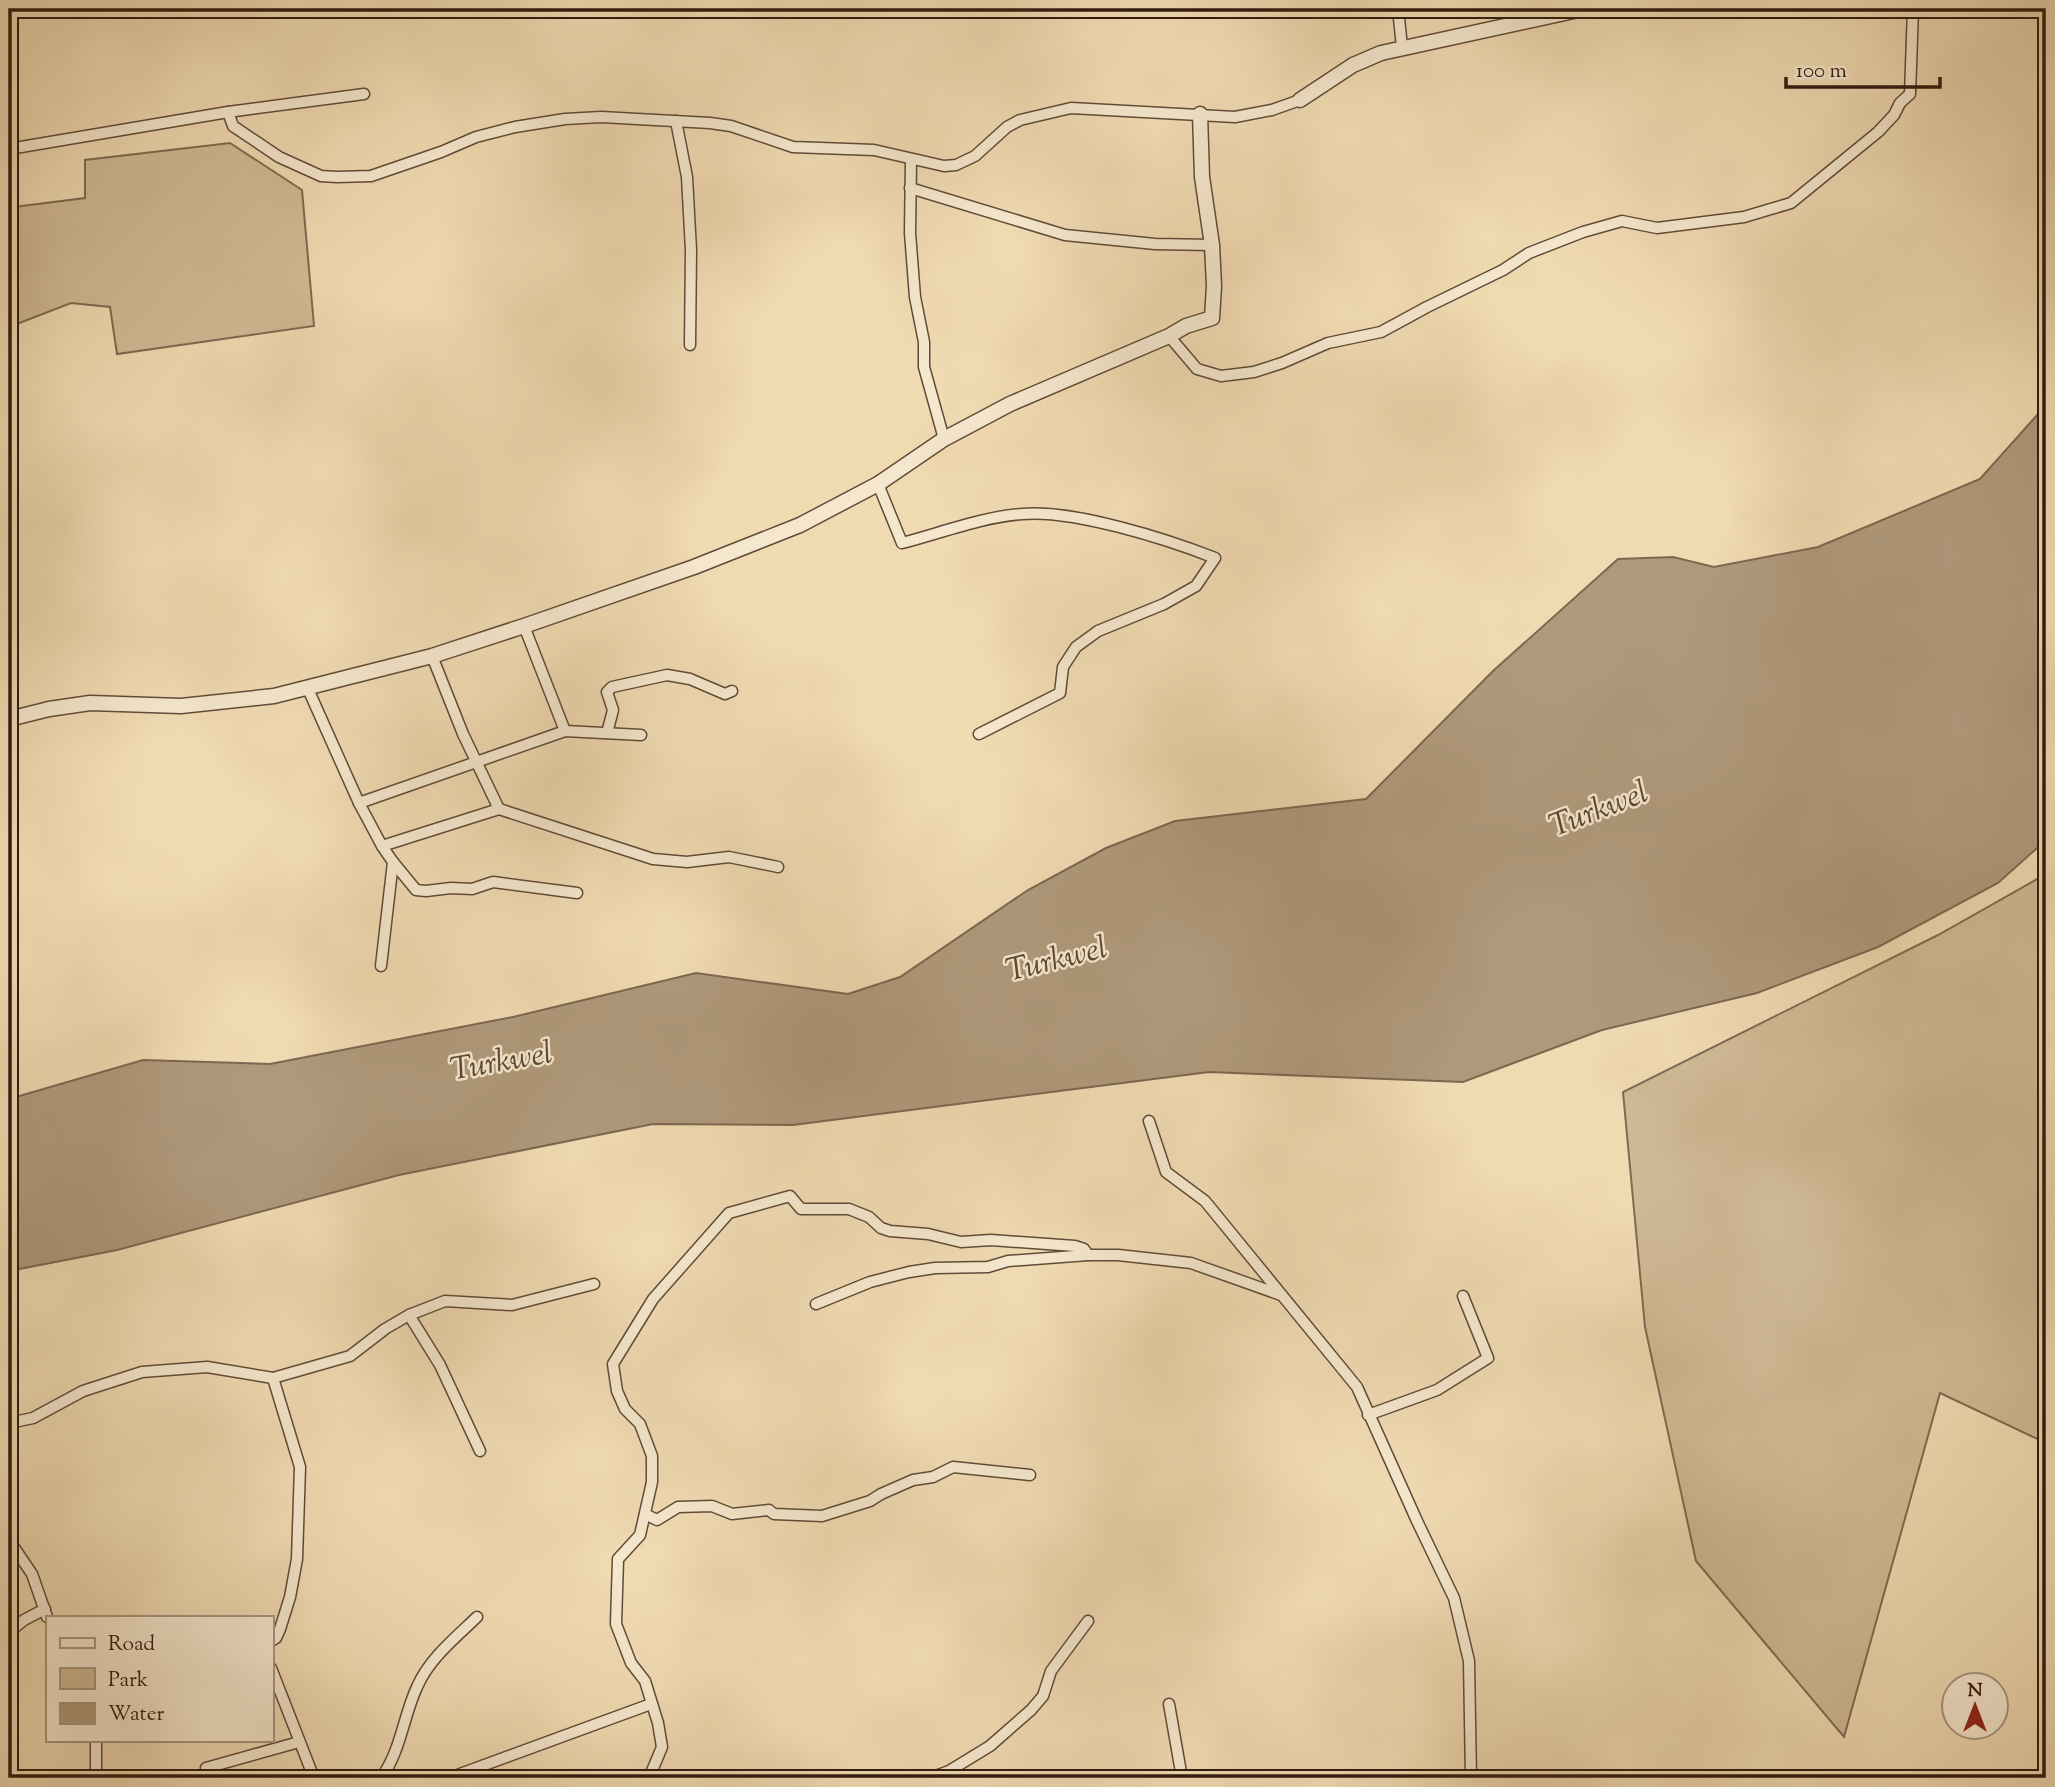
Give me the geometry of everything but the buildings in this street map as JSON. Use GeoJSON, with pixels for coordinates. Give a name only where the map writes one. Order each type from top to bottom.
{"type":"FeatureCollection","features":[{"type":"Feature","properties":{"kind":"street"},"geometry":{"type":"LineString","coordinates":[[1398,9],[1402,47]]}},
{"type":"Feature","properties":{"kind":"street"},"geometry":{"type":"LineString","coordinates":[[228,112],[233,126],[279,157],[321,176],[371,176],[441,152],[475,137],[515,127],[579,118],[676,121],[731,126],[793,147],[874,150],[936,166],[957,164],[975,156],[1007,127],[1020,120],[1071,108],[1236,117],[1272,110],[1300,100],[1353,65],[1402,47],[1583,9]]}},
{"type":"Feature","properties":{"kind":"street"},"geometry":{"type":"LineString","coordinates":[[1169,336],[1198,369],[1221,376],[1254,372],[1328,343],[1381,332],[1503,270],[1529,253],[1583,232],[1622,221],[1657,228],[1744,217],[1791,203],[1878,132],[1910,94],[1913,9]]}},
{"type":"Feature","properties":{"kind":"street"},"geometry":{"type":"LineString","coordinates":[[9,149],[228,112],[364,94]]}},
{"type":"Feature","properties":{"kind":"street"},"geometry":{"type":"LineString","coordinates":[[9,719],[48,709],[90,703],[227,703],[308,689],[432,656],[524,626],[694,567],[789,530],[878,484],[944,439],[1010,404],[1169,336],[1186,326],[1212,318],[1212,245],[1202,177],[1200,114]]}},
{"type":"Feature","properties":{"kind":"street"},"geometry":{"type":"LineString","coordinates":[[676,121],[687,177],[691,250],[690,345]]}},
{"type":"Feature","properties":{"kind":"street"},"geometry":{"type":"LineString","coordinates":[[911,159],[912,270],[924,342],[924,367],[944,439]]}},
{"type":"Feature","properties":{"kind":"street"},"geometry":{"type":"LineString","coordinates":[[910,188],[1065,235],[1155,244],[1212,245]]}},
{"type":"Feature","properties":{"kind":"street"},"geometry":{"type":"LineString","coordinates":[[878,484],[902,543],[1023,513],[1095,522],[1157,538],[1215,558],[1196,586],[1164,604],[1098,631],[1076,647],[1063,667],[1060,693],[979,734]]}},
{"type":"Feature","properties":{"kind":"street"},"geometry":{"type":"LineString","coordinates":[[524,626],[565,731]]}},
{"type":"Feature","properties":{"kind":"street"},"geometry":{"type":"LineString","coordinates":[[432,656],[499,809]]}},
{"type":"Feature","properties":{"kind":"street"},"geometry":{"type":"LineString","coordinates":[[607,733],[613,710],[607,692],[612,687],[667,676],[690,679],[726,694],[732,691]]}},
{"type":"Feature","properties":{"kind":"street"},"geometry":{"type":"LineString","coordinates":[[308,689],[359,803],[382,846],[416,890],[472,889],[493,882],[577,893]]}},
{"type":"Feature","properties":{"kind":"street"},"geometry":{"type":"LineString","coordinates":[[359,803],[565,731],[641,735]]}},
{"type":"Feature","properties":{"kind":"street"},"geometry":{"type":"LineString","coordinates":[[382,846],[499,809],[653,859],[687,862],[729,857],[778,867]]}},
{"type":"Feature","properties":{"kind":"street"},"geometry":{"type":"LineString","coordinates":[[381,966],[393,862]]}},
{"type":"Feature","properties":{"kind":"street"},"geometry":{"type":"LineString","coordinates":[[1149,1121],[1166,1172],[1205,1201],[1357,1387],[1454,1598],[1469,1661],[1471,1778]]}},
{"type":"Feature","properties":{"kind":"street"},"geometry":{"type":"LineString","coordinates":[[649,1778],[662,1742],[645,1681],[631,1663],[615,1624],[618,1559],[640,1535],[652,1482],[652,1456],[640,1424],[625,1409],[617,1391],[613,1364],[653,1299],[729,1213],[790,1196],[801,1209],[849,1209],[869,1217],[881,1228],[890,1231],[928,1234],[961,1242],[991,1240],[1075,1246],[1084,1249],[1088,1255]]}},
{"type":"Feature","properties":{"kind":"street"},"geometry":{"type":"LineString","coordinates":[[816,1304],[870,1282],[909,1272],[935,1268],[988,1267],[1008,1261],[1088,1255],[1118,1255],[1191,1263],[1281,1295]]}},
{"type":"Feature","properties":{"kind":"street"},"geometry":{"type":"LineString","coordinates":[[9,1423],[33,1418],[83,1391],[142,1372],[207,1367],[273,1378],[350,1356],[385,1329],[409,1315],[445,1301],[512,1305],[594,1284]]}},
{"type":"Feature","properties":{"kind":"street"},"geometry":{"type":"LineString","coordinates":[[1368,1415],[1437,1390],[1488,1358],[1463,1296]]}},
{"type":"Feature","properties":{"kind":"street"},"geometry":{"type":"LineString","coordinates":[[409,1315],[440,1364],[480,1451]]}},
{"type":"Feature","properties":{"kind":"street"},"geometry":{"type":"LineString","coordinates":[[273,1378],[300,1467],[297,1559],[290,1597],[280,1629],[273,1639]]}},
{"type":"Feature","properties":{"kind":"street"},"geometry":{"type":"LineString","coordinates":[[645,1514],[657,1520],[678,1507],[712,1506],[732,1514],[769,1510],[774,1514],[822,1516],[870,1501],[913,1480],[933,1478],[953,1467],[1030,1475]]}},
{"type":"Feature","properties":{"kind":"street"},"geometry":{"type":"LineString","coordinates":[[9,1540],[32,1574],[46,1613],[24,1620],[9,1632]]}},
{"type":"Feature","properties":{"kind":"street"},"geometry":{"type":"LineString","coordinates":[[381,1778],[390,1766],[423,1674],[439,1654],[477,1617]]}},
{"type":"Feature","properties":{"kind":"street"},"geometry":{"type":"LineString","coordinates":[[930,1778],[949,1771],[990,1746],[1031,1710],[1043,1696],[1051,1671],[1088,1621]]}},
{"type":"Feature","properties":{"kind":"street"},"geometry":{"type":"LineString","coordinates":[[273,1673],[314,1778]]}},
{"type":"Feature","properties":{"kind":"street"},"geometry":{"type":"LineString","coordinates":[[449,1778],[651,1704]]}},
{"type":"Feature","properties":{"kind":"street"},"geometry":{"type":"LineString","coordinates":[[1169,1704],[1182,1778]]}},
{"type":"Feature","properties":{"kind":"street"},"geometry":{"type":"LineString","coordinates":[[96,1742],[96,1778]]}},
{"type":"Feature","properties":{"kind":"street"},"geometry":{"type":"LineString","coordinates":[[206,1768],[299,1742]]}},
{"type":"Feature","properties":{"kind":"green space"},"geometry":{"type":"Polygon","coordinates":[[[230,143],[302,190],[314,326],[117,354],[110,307],[71,303],[9,327],[9,211],[14,207],[85,198],[85,160],[230,143]]]}},
{"type":"Feature","properties":{"kind":"green space"},"geometry":{"type":"Polygon","coordinates":[[[2046,874],[2046,1443],[1940,1393],[1844,1737],[1696,1561],[1645,1327],[1623,1092],[1938,935],[2046,874]]]}},
{"type":"Feature","properties":{"kind":"water","name":"Turkwel"},"geometry":{"type":"Polygon","coordinates":[[[2046,405],[2046,840],[1998,883],[1878,947],[1757,993],[1602,1030],[1463,1082],[1209,1072],[793,1125],[653,1124],[399,1175],[117,1250],[9,1271],[9,1099],[143,1060],[270,1064],[513,1017],[696,973],[848,994],[900,977],[1028,890],[1106,848],[1175,821],[1366,799],[1493,671],[1618,559],[1673,557],[1714,567],[1818,547],[1980,479],[2046,405]]]}}]}
